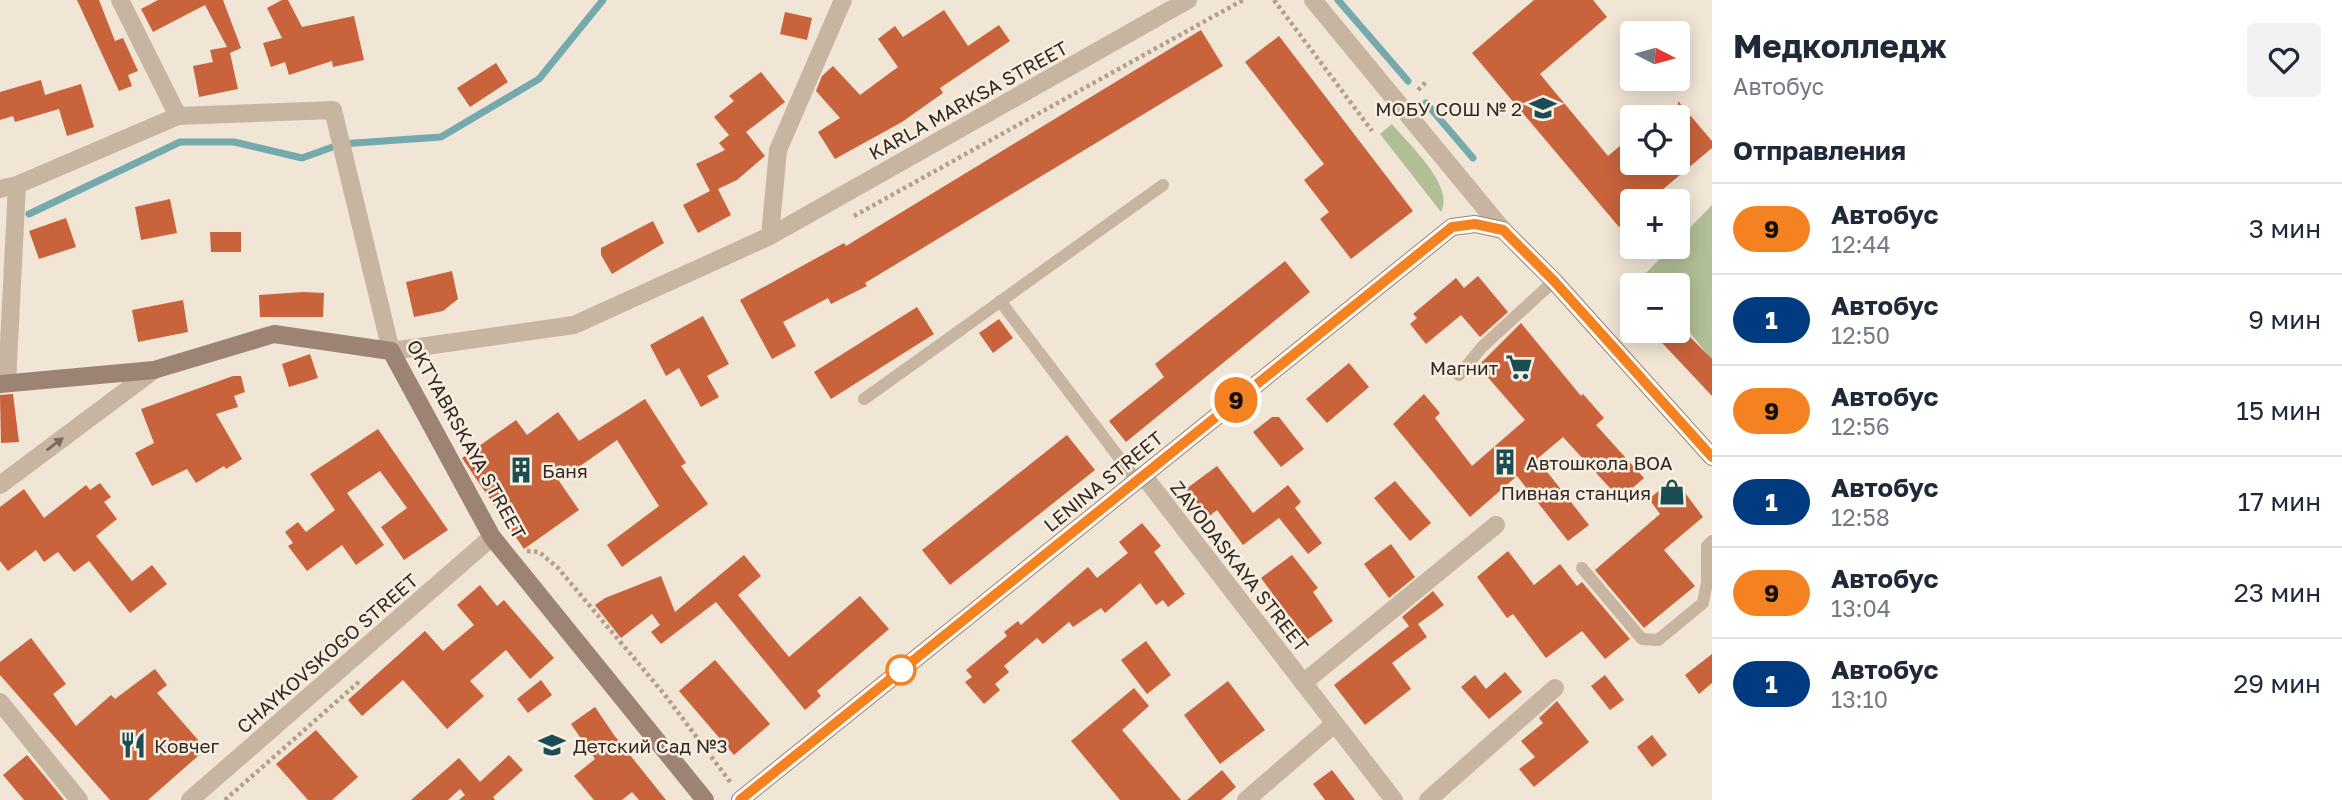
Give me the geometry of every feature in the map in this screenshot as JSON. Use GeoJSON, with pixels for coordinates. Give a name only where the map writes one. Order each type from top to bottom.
{"type":"FeatureCollection","features":[{"type":"Feature","properties":{"kind":"street"},"geometry":{"type":"LineString","coordinates":[[120,0],[177,116],[8,187],[4,383],[154,370]]}},
{"type":"Feature","properties":{"kind":"street"},"geometry":{"type":"LineString","coordinates":[[770,236],[778,150],[843,0]]}},
{"type":"Feature","properties":{"kind":"street","name":"KARLA MARKSA STREET"},"geometry":{"type":"LineString","coordinates":[[0,485],[154,370],[274,334],[391,351],[574,325],[770,236],[1188,0]]}},
{"type":"Feature","properties":{"kind":"street"},"geometry":{"type":"LineString","coordinates":[[1313,0],[1503,230],[1554,281],[1712,457]]}},
{"type":"Feature","properties":{"kind":"street","name":"OKTYABRSKAYA STREET"},"geometry":{"type":"LineString","coordinates":[[177,116],[333,110],[391,351],[496,542],[705,800]]}},
{"type":"Feature","properties":{"kind":"street","name":"LENINA STREET"},"geometry":{"type":"LineString","coordinates":[[741,799],[1452,227],[1475,224],[1503,230]]}},
{"type":"Feature","properties":{"kind":"street","name":"ZAVODASKAYA STREET"},"geometry":{"type":"LineString","coordinates":[[1140,478],[1394,800]]}},
{"type":"Feature","properties":{"kind":"street","name":"ZAVODASKAYA STREET"},"geometry":{"type":"LineString","coordinates":[[1303,683],[1496,525]]}},
{"type":"Feature","properties":{"kind":"street","name":"CHAYKOVSKOGO STREET"},"geometry":{"type":"LineString","coordinates":[[190,800],[496,542]]}},
{"type":"Feature","properties":{"kind":"street"},"geometry":{"type":"LineString","coordinates":[[1428,800],[1555,688]]}},
{"type":"Feature","properties":{"kind":"street"},"geometry":{"type":"LineString","coordinates":[[0,702],[79,800]]}},
{"type":"Feature","properties":{"kind":"street"},"geometry":{"type":"LineString","coordinates":[[1246,800],[1333,725]]}},
{"type":"Feature","properties":{"kind":"lane"},"geometry":{"type":"LineString","coordinates":[[864,399],[1163,185]]}},
{"type":"Feature","properties":{"kind":"lane"},"geometry":{"type":"LineString","coordinates":[[1459,375],[1482,347],[1554,281]]}},
{"type":"Feature","properties":{"kind":"lane"},"geometry":{"type":"LineString","coordinates":[[1000,301],[1140,478]]}},
{"type":"Feature","properties":{"kind":"lane"},"geometry":{"type":"LineString","coordinates":[[1582,568],[1642,639],[1658,640],[1703,603],[1707,582],[1707,546],[1712,541]]}},
{"type":"Feature","properties":{"kind":"path"},"geometry":{"type":"LineString","coordinates":[[854,216],[1243,0]]}},
{"type":"Feature","properties":{"kind":"path"},"geometry":{"type":"LineString","coordinates":[[1275,0],[1372,131]]}},
{"type":"Feature","properties":{"kind":"path"},"geometry":{"type":"LineString","coordinates":[[1418,90],[1427,81]]}},
{"type":"Feature","properties":{"kind":"path"},"geometry":{"type":"LineString","coordinates":[[496,542],[539,552],[558,568],[664,695],[741,799]]}},
{"type":"Feature","properties":{"kind":"path"},"geometry":{"type":"LineString","coordinates":[[225,800],[362,679]]}},
{"type":"Feature","properties":{"kind":"green space"},"geometry":{"type":"Polygon","coordinates":[[[1392,124],[1436,178],[1444,201],[1441,212],[1380,134],[1392,124]]]}},
{"type":"Feature","properties":{"kind":"green space"},"geometry":{"type":"Polygon","coordinates":[[[1712,205],[1712,360],[1690,333],[1690,273],[1646,273],[1659,259],[1690,259],[1690,228],[1712,205]]]}},
{"type":"Feature","properties":{"kind":"building"},"geometry":{"type":"Polygon","coordinates":[[[77,0],[99,0],[115,41],[123,38],[138,71],[128,75],[132,86],[119,91],[77,0]]]}},
{"type":"Feature","properties":{"kind":"building"},"geometry":{"type":"Polygon","coordinates":[[[158,0],[223,0],[241,48],[230,53],[238,89],[199,97],[193,66],[213,62],[210,50],[227,47],[205,5],[153,32],[141,9],[158,0]]]}},
{"type":"Feature","properties":{"kind":"building"},"geometry":{"type":"Polygon","coordinates":[[[282,0],[288,0],[302,27],[354,16],[364,60],[333,67],[332,61],[289,75],[285,62],[271,67],[263,43],[282,38],[267,8],[282,0]]]}},
{"type":"Feature","properties":{"kind":"building","name":"МОБУ СОШ № 2"},"geometry":{"type":"Polygon","coordinates":[[[1534,0],[1593,0],[1607,17],[1540,74],[1608,156],[1620,146],[1620,175],[1680,175],[1663,189],[1620,189],[1619,227],[1472,53],[1534,0]]]}},
{"type":"Feature","properties":{"kind":"building"},"geometry":{"type":"Polygon","coordinates":[[[944,10],[968,46],[999,25],[1010,41],[940,88],[943,93],[902,122],[835,159],[818,132],[840,118],[816,91],[822,76],[833,66],[860,95],[898,67],[878,39],[895,26],[903,37],[944,10]]]}},
{"type":"Feature","properties":{"kind":"building"},"geometry":{"type":"Polygon","coordinates":[[[785,12],[812,18],[807,40],[780,34],[785,12]]]}},
{"type":"Feature","properties":{"kind":"building"},"geometry":{"type":"Polygon","coordinates":[[[1201,30],[1223,66],[865,283],[867,286],[831,304],[828,298],[783,322],[796,346],[772,359],[740,300],[844,243],[846,246],[1201,30]]]}},
{"type":"Feature","properties":{"kind":"building"},"geometry":{"type":"Polygon","coordinates":[[[1279,36],[1413,211],[1351,259],[1320,219],[1329,212],[1304,180],[1324,164],[1245,62],[1279,36]]]}},
{"type":"Feature","properties":{"kind":"building"},"geometry":{"type":"Polygon","coordinates":[[[496,63],[508,82],[470,107],[457,88],[496,63]]]}},
{"type":"Feature","properties":{"kind":"building"},"geometry":{"type":"Polygon","coordinates":[[[761,72],[785,102],[746,132],[765,156],[737,180],[718,189],[731,215],[698,233],[683,205],[710,191],[696,164],[725,150],[719,143],[729,135],[714,117],[734,101],[729,96],[761,72]]]}},
{"type":"Feature","properties":{"kind":"building"},"geometry":{"type":"Polygon","coordinates":[[[41,80],[45,95],[81,84],[94,127],[67,136],[59,109],[15,122],[13,116],[0,120],[0,92],[41,80]]]}},
{"type":"Feature","properties":{"kind":"building","name":"МОБУ СОШ № 2"},"geometry":{"type":"Polygon","coordinates":[[[1690,115],[1712,141],[1712,148],[1690,167],[1690,115]]]}},
{"type":"Feature","properties":{"kind":"building"},"geometry":{"type":"Polygon","coordinates":[[[170,199],[177,233],[141,240],[135,207],[170,199]]]}},
{"type":"Feature","properties":{"kind":"building"},"geometry":{"type":"Polygon","coordinates":[[[66,218],[76,247],[39,259],[29,231],[66,218]]]}},
{"type":"Feature","properties":{"kind":"building"},"geometry":{"type":"Polygon","coordinates":[[[653,221],[664,243],[612,274],[601,255],[601,248],[653,221]]]}},
{"type":"Feature","properties":{"kind":"building"},"geometry":{"type":"Polygon","coordinates":[[[210,232],[241,232],[241,252],[211,252],[210,232]]]}},
{"type":"Feature","properties":{"kind":"building"},"geometry":{"type":"Polygon","coordinates":[[[1285,261],[1310,292],[1126,442],[1109,421],[1164,377],[1155,364],[1285,261]]]}},
{"type":"Feature","properties":{"kind":"building"},"geometry":{"type":"Polygon","coordinates":[[[452,271],[458,299],[443,311],[414,317],[406,282],[452,271]]]}},
{"type":"Feature","properties":{"kind":"building"},"geometry":{"type":"Polygon","coordinates":[[[1478,276],[1508,312],[1480,337],[1461,315],[1426,344],[1410,324],[1417,318],[1413,314],[1456,278],[1464,288],[1478,276]]]}},
{"type":"Feature","properties":{"kind":"building"},"geometry":{"type":"Polygon","coordinates":[[[324,293],[323,317],[260,317],[259,295],[324,293]]]}},
{"type":"Feature","properties":{"kind":"building"},"geometry":{"type":"Polygon","coordinates":[[[183,300],[188,332],[138,342],[132,310],[183,300]]]}},
{"type":"Feature","properties":{"kind":"building"},"geometry":{"type":"Polygon","coordinates":[[[917,307],[934,334],[831,399],[814,372],[917,307]]]}},
{"type":"Feature","properties":{"kind":"building"},"geometry":{"type":"Polygon","coordinates":[[[703,316],[729,364],[707,376],[719,397],[701,407],[679,368],[666,376],[650,345],[703,316]]]}},
{"type":"Feature","properties":{"kind":"building"},"geometry":{"type":"Polygon","coordinates":[[[999,319],[1013,338],[993,353],[979,333],[999,319]]]}},
{"type":"Feature","properties":{"kind":"building"},"geometry":{"type":"Polygon","coordinates":[[[1521,323],[1581,396],[1583,394],[1604,418],[1596,425],[1644,478],[1620,499],[1563,437],[1537,459],[1589,525],[1568,541],[1517,476],[1470,517],[1393,424],[1424,394],[1440,413],[1435,418],[1472,466],[1525,420],[1478,366],[1521,323]]]}},
{"type":"Feature","properties":{"kind":"building"},"geometry":{"type":"Polygon","coordinates":[[[1690,337],[1712,359],[1712,396],[1662,343],[1690,343],[1690,337]]]}},
{"type":"Feature","properties":{"kind":"building"},"geometry":{"type":"Polygon","coordinates":[[[310,354],[318,378],[289,387],[282,364],[310,354]]]}},
{"type":"Feature","properties":{"kind":"building"},"geometry":{"type":"Polygon","coordinates":[[[1349,363],[1369,387],[1327,423],[1306,399],[1349,363]]]}},
{"type":"Feature","properties":{"kind":"building"},"geometry":{"type":"Polygon","coordinates":[[[233,376],[241,376],[245,392],[234,396],[238,407],[216,414],[242,459],[226,469],[224,466],[196,483],[187,469],[152,486],[135,453],[154,443],[141,409],[233,376]]]}},
{"type":"Feature","properties":{"kind":"building"},"geometry":{"type":"Polygon","coordinates":[[[13,394],[19,442],[1,443],[0,395],[13,394]]]}},
{"type":"Feature","properties":{"kind":"building"},"geometry":{"type":"Polygon","coordinates":[[[645,399],[686,463],[681,466],[708,504],[622,567],[607,545],[659,506],[617,440],[559,481],[579,510],[524,549],[462,458],[516,420],[527,435],[558,412],[579,441],[645,399]]]}},
{"type":"Feature","properties":{"kind":"building"},"geometry":{"type":"Polygon","coordinates":[[[1272,417],[1279,417],[1304,449],[1281,467],[1253,432],[1272,417]]]}},
{"type":"Feature","properties":{"kind":"building"},"geometry":{"type":"Polygon","coordinates":[[[378,429],[448,530],[404,560],[381,527],[407,508],[380,471],[347,493],[384,545],[356,565],[342,545],[307,571],[288,546],[293,543],[285,532],[298,522],[306,532],[335,510],[310,474],[378,429]]]}},
{"type":"Feature","properties":{"kind":"building"},"geometry":{"type":"Polygon","coordinates":[[[1067,435],[1095,470],[950,585],[922,550],[1067,435]]]}},
{"type":"Feature","properties":{"kind":"building"},"geometry":{"type":"Polygon","coordinates":[[[1217,466],[1253,513],[1288,485],[1301,502],[1295,508],[1322,543],[1308,554],[1279,518],[1243,545],[1217,510],[1208,517],[1186,489],[1217,466]]]}},
{"type":"Feature","properties":{"kind":"building"},"geometry":{"type":"Polygon","coordinates":[[[1674,478],[1703,517],[1664,550],[1695,586],[1644,628],[1595,570],[1660,514],[1649,499],[1674,478]]]}},
{"type":"Feature","properties":{"kind":"building"},"geometry":{"type":"Polygon","coordinates":[[[1395,481],[1431,523],[1410,541],[1374,498],[1395,481]]]}},
{"type":"Feature","properties":{"kind":"building"},"geometry":{"type":"Polygon","coordinates":[[[100,483],[111,497],[104,502],[117,519],[96,536],[132,581],[152,565],[167,584],[130,613],[89,561],[74,572],[58,552],[44,562],[36,550],[8,571],[0,561],[0,507],[24,489],[44,518],[86,485],[90,490],[100,483]]]}},
{"type":"Feature","properties":{"kind":"building"},"geometry":{"type":"Polygon","coordinates":[[[1142,523],[1161,546],[1154,552],[1185,594],[1168,607],[1163,600],[1156,605],[1140,583],[1105,613],[1101,608],[1073,627],[1069,622],[1043,644],[1037,638],[1004,666],[1009,672],[995,684],[1000,690],[984,704],[965,682],[972,677],[966,670],[1007,636],[1004,632],[1018,621],[1021,625],[1088,567],[1097,578],[1128,553],[1119,542],[1142,523]]]}},
{"type":"Feature","properties":{"kind":"building"},"geometry":{"type":"Polygon","coordinates":[[[1391,544],[1415,577],[1389,598],[1364,564],[1391,544]]]}},
{"type":"Feature","properties":{"kind":"building"},"geometry":{"type":"Polygon","coordinates":[[[1508,551],[1534,585],[1560,564],[1577,586],[1582,582],[1630,639],[1605,659],[1582,631],[1546,658],[1513,614],[1507,618],[1477,577],[1508,551]]]}},
{"type":"Feature","properties":{"kind":"building"},"geometry":{"type":"Polygon","coordinates":[[[744,555],[761,576],[738,595],[789,657],[860,596],[889,629],[817,691],[821,696],[805,710],[716,602],[661,644],[651,632],[660,625],[652,614],[621,638],[595,605],[605,598],[661,576],[675,612],[744,555]]]}},
{"type":"Feature","properties":{"kind":"building"},"geometry":{"type":"Polygon","coordinates":[[[1292,555],[1318,588],[1313,592],[1333,621],[1307,640],[1261,578],[1292,555]]]}},
{"type":"Feature","properties":{"kind":"building"},"geometry":{"type":"Polygon","coordinates":[[[480,585],[497,606],[504,600],[554,658],[530,679],[506,650],[470,681],[484,696],[447,729],[403,680],[362,716],[348,700],[425,631],[443,651],[474,625],[457,605],[480,585]]]}},
{"type":"Feature","properties":{"kind":"building"},"geometry":{"type":"Polygon","coordinates":[[[1433,591],[1444,605],[1418,624],[1427,637],[1392,663],[1411,689],[1365,725],[1334,685],[1409,626],[1402,617],[1433,591]]]}},
{"type":"Feature","properties":{"kind":"building","name":"Ковчег"},"geometry":{"type":"Polygon","coordinates":[[[31,638],[66,684],[53,694],[76,726],[111,695],[115,699],[155,669],[167,685],[157,693],[206,749],[148,800],[110,800],[0,675],[0,662],[31,638]]]}},
{"type":"Feature","properties":{"kind":"building"},"geometry":{"type":"Polygon","coordinates":[[[1146,641],[1171,675],[1147,694],[1121,660],[1146,641]]]}},
{"type":"Feature","properties":{"kind":"building"},"geometry":{"type":"Polygon","coordinates":[[[1712,654],[1712,683],[1699,694],[1685,675],[1712,654]]]}},
{"type":"Feature","properties":{"kind":"building"},"geometry":{"type":"Polygon","coordinates":[[[715,660],[770,724],[734,755],[679,691],[715,660]]]}},
{"type":"Feature","properties":{"kind":"building"},"geometry":{"type":"Polygon","coordinates":[[[1505,672],[1522,692],[1489,719],[1461,687],[1475,675],[1486,689],[1505,672]]]}},
{"type":"Feature","properties":{"kind":"building"},"geometry":{"type":"Polygon","coordinates":[[[1605,675],[1624,700],[1610,710],[1591,686],[1605,675]]]}},
{"type":"Feature","properties":{"kind":"building"},"geometry":{"type":"Polygon","coordinates":[[[541,680],[552,695],[528,713],[517,699],[541,680]]]}},
{"type":"Feature","properties":{"kind":"building"},"geometry":{"type":"Polygon","coordinates":[[[1228,681],[1265,730],[1220,764],[1184,715],[1228,681]]]}},
{"type":"Feature","properties":{"kind":"building"},"geometry":{"type":"Polygon","coordinates":[[[1134,688],[1149,706],[1122,730],[1181,800],[1120,800],[1071,741],[1134,688]]]}},
{"type":"Feature","properties":{"kind":"building"},"geometry":{"type":"Polygon","coordinates":[[[1557,701],[1589,742],[1534,787],[1519,769],[1535,757],[1521,741],[1543,723],[1539,718],[1557,701]]]}},
{"type":"Feature","properties":{"kind":"building"},"geometry":{"type":"Polygon","coordinates":[[[595,707],[666,800],[639,800],[632,792],[622,800],[594,800],[574,776],[595,759],[571,724],[595,707]]]}},
{"type":"Feature","properties":{"kind":"building"},"geometry":{"type":"Polygon","coordinates":[[[316,730],[358,777],[332,800],[308,800],[276,764],[316,730]]]}},
{"type":"Feature","properties":{"kind":"building"},"geometry":{"type":"Polygon","coordinates":[[[1652,735],[1667,755],[1652,767],[1637,747],[1652,735]]]}},
{"type":"Feature","properties":{"kind":"building"},"geometry":{"type":"Polygon","coordinates":[[[27,755],[64,800],[24,800],[3,775],[27,755]]]}},
{"type":"Feature","properties":{"kind":"building"},"geometry":{"type":"Polygon","coordinates":[[[509,755],[523,770],[493,797],[495,800],[459,800],[465,795],[460,789],[448,800],[411,800],[459,758],[480,782],[509,755]]]}},
{"type":"Feature","properties":{"kind":"building"},"geometry":{"type":"Polygon","coordinates":[[[1222,770],[1236,787],[1221,800],[1187,800],[1222,770]]]}},
{"type":"Feature","properties":{"kind":"building"},"geometry":{"type":"Polygon","coordinates":[[[1332,770],[1355,800],[1325,800],[1313,784],[1332,770]]]}},
{"type":"Feature","properties":{"kind":"waterway"},"geometry":{"type":"LineString","coordinates":[[29,214],[180,142],[234,142],[302,158],[341,144],[441,137],[539,79],[603,0]]}},
{"type":"Feature","properties":{"kind":"waterway"},"geometry":{"type":"LineString","coordinates":[[1338,0],[1408,81]]}},
{"type":"Feature","properties":{"kind":"waterway"},"geometry":{"type":"LineString","coordinates":[[1426,103],[1473,158]]}},
{"type":"Feature","properties":{"kind":"bus line","name":"9"},"geometry":{"type":"LineString","coordinates":[[740,800],[1452,227],[1475,224],[1503,230],[1554,281],[1712,457]]}},
{"type":"Feature","properties":{"kind":"place","name":"МОБУ СОШ № 2"},"geometry":{"type":"Point","coordinates":[1543,108]}},
{"type":"Feature","properties":{"kind":"place","name":"Магнит"},"geometry":{"type":"Point","coordinates":[1519,367]}},
{"type":"Feature","properties":{"kind":"place","name":"Автошкола ВОА"},"geometry":{"type":"Point","coordinates":[1505,462]}},
{"type":"Feature","properties":{"kind":"place","name":"Баня"},"geometry":{"type":"Point","coordinates":[521,470]}},
{"type":"Feature","properties":{"kind":"place","name":"Пивная станция"},"geometry":{"type":"Point","coordinates":[1672,492]}},
{"type":"Feature","properties":{"kind":"place","name":"Ковчег"},"geometry":{"type":"Point","coordinates":[133,745]}},
{"type":"Feature","properties":{"kind":"place","name":"Детский Сад №3"},"geometry":{"type":"Point","coordinates":[552,745]}}]}
